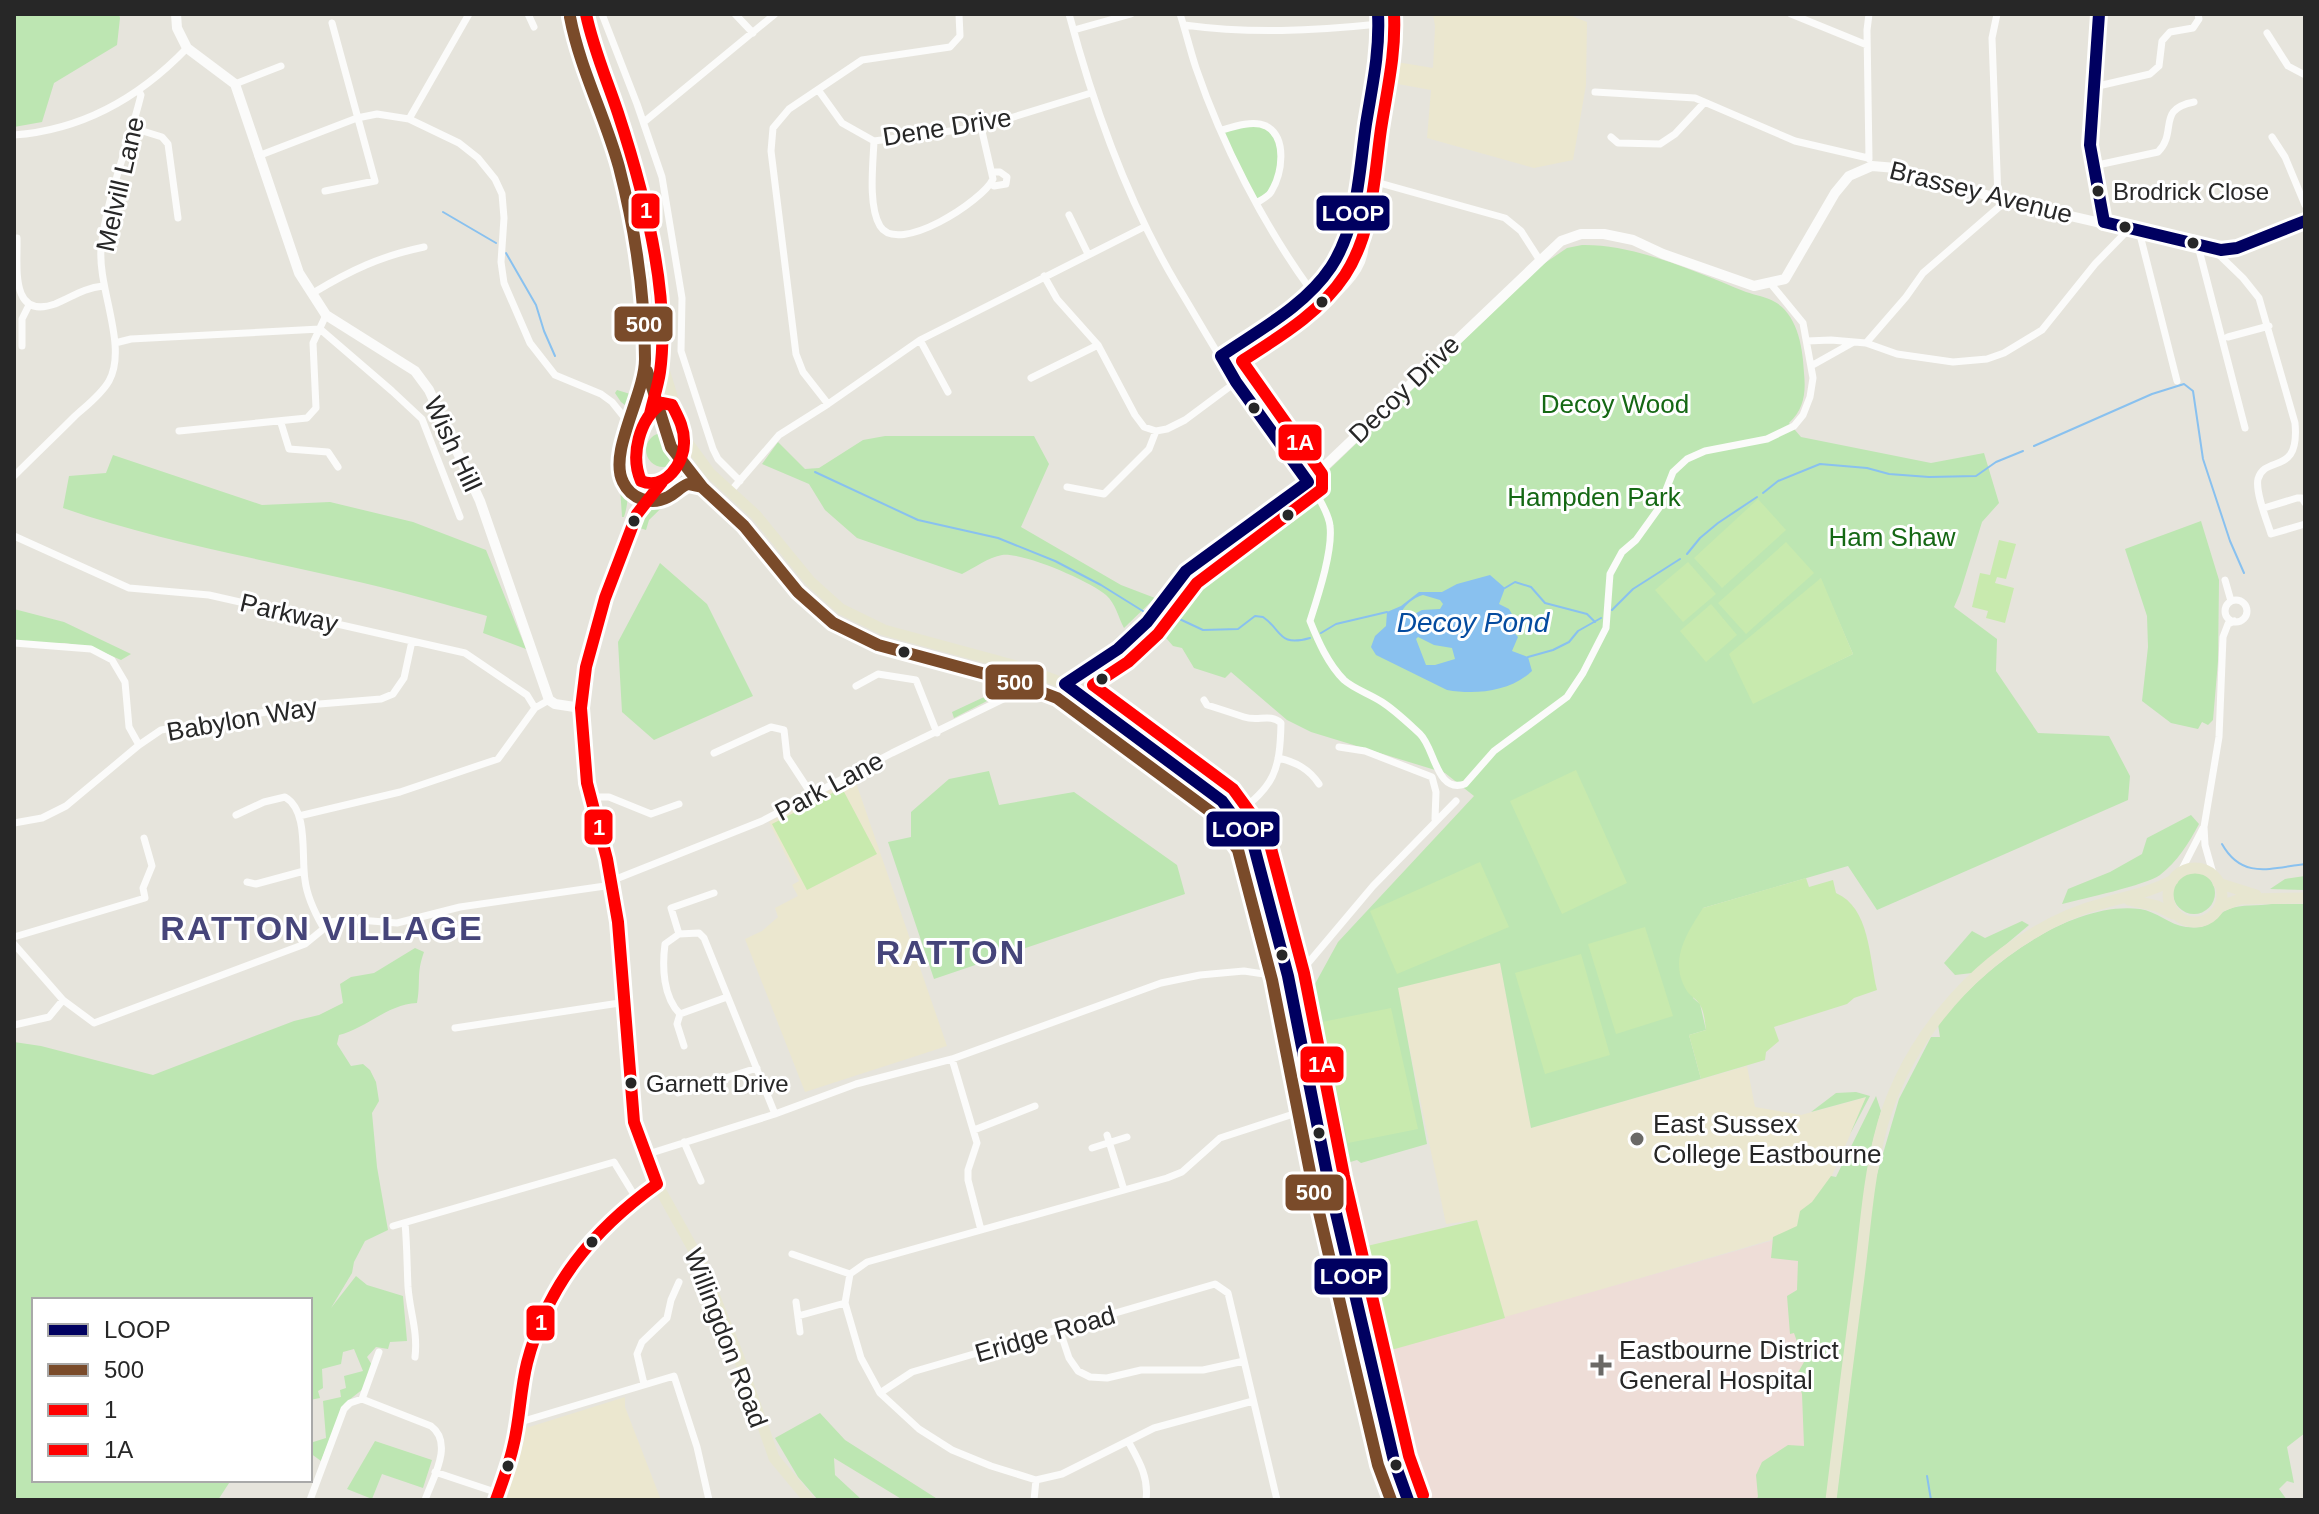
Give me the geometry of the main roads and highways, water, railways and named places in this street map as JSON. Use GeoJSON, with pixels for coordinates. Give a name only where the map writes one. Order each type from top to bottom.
{"type":"FeatureCollection","features":[{"type":"Feature","properties":{"kind":"main road"},"geometry":{"type":"LineString","coordinates":[[578,14],[590,35],[617,105],[638,174],[653,249],[661,357],[685,439],[710,473],[756,515],[810,581],[841,609],[884,630],[958,648],[1065,684],[1222,801],[1253,843],[1288,976],[1328,1179],[1386,1429],[1408,1500]]}},
{"type":"Feature","properties":{"kind":"main road"},"geometry":{"type":"LineString","coordinates":[[586,14],[590,35]]}},
{"type":"Feature","properties":{"kind":"main road"},"geometry":{"type":"LineString","coordinates":[[648,418],[661,357]]}},
{"type":"Feature","properties":{"kind":"main road"},"geometry":{"type":"LineString","coordinates":[[648,418],[662,403],[672,405],[677,412]]}},
{"type":"Feature","properties":{"kind":"main road","name":"Willingdon Road"},"geometry":{"type":"LineString","coordinates":[[648,418],[635,452],[639,478],[637,514],[595,635],[586,667],[581,708],[587,783],[612,883],[626,1002],[634,1122],[657,1184],[703,1267],[774,1458],[809,1500]]}},
{"type":"Feature","properties":{"kind":"main road"},"geometry":{"type":"LineString","coordinates":[[673,472],[683,457],[685,439]]}},
{"type":"Feature","properties":{"kind":"main road"},"geometry":{"type":"LineString","coordinates":[[673,472],[692,467],[710,473]]}},
{"type":"Feature","properties":{"kind":"main road","name":"Willingdon Road"},"geometry":{"type":"LineString","coordinates":[[637,514],[673,472]]}},
{"type":"Feature","properties":{"kind":"main road"},"geometry":{"type":"LineString","coordinates":[[639,478],[648,485],[662,482]]}},
{"type":"Feature","properties":{"kind":"main road"},"geometry":{"type":"LineString","coordinates":[[1831,1500],[1879,1138],[1894,1091],[1932,1024],[1995,959],[2032,933],[2076,913],[2157,889],[2176,876],[2198,869],[2216,880],[2268,898]]}},
{"type":"Feature","properties":{"kind":"main road"},"geometry":{"type":"LineString","coordinates":[[2176,876],[2168,890],[2168,902],[2177,916]]}},
{"type":"Feature","properties":{"kind":"main road"},"geometry":{"type":"LineString","coordinates":[[2216,880],[2222,895],[2219,907]]}},
{"type":"Feature","properties":{"kind":"main road"},"geometry":{"type":"LineString","coordinates":[[2119,900],[2144,902],[2190,922],[2203,921],[2219,907],[2240,899],[2305,898]]}},
{"type":"Feature","properties":{"kind":"water","name":"Decoy Pond"},"geometry":{"type":"Polygon","coordinates":[[[1490,575],[1505,588],[1499,604],[1509,609],[1516,621],[1510,628],[1518,637],[1512,651],[1528,657],[1532,671],[1503,688],[1469,692],[1447,690],[1376,655],[1371,647],[1375,636],[1386,626],[1387,612],[1419,592],[1442,592],[1457,584],[1490,575]],[[1423,595],[1408,603],[1401,617],[1407,618],[1422,610],[1440,609],[1443,604],[1440,600],[1423,595]],[[1418,637],[1416,639],[1426,665],[1455,659],[1452,648],[1434,645],[1418,637]]]}},
{"type":"Feature","properties":{"kind":"waterway"},"geometry":{"type":"LineString","coordinates":[[443,212],[496,243]]}},
{"type":"Feature","properties":{"kind":"waterway"},"geometry":{"type":"LineString","coordinates":[[506,253],[536,305],[555,356]]}},
{"type":"Feature","properties":{"kind":"waterway"},"geometry":{"type":"LineString","coordinates":[[2034,446],[2152,394],[2184,384],[2193,391],[2203,459],[2244,573]]}},
{"type":"Feature","properties":{"kind":"waterway"},"geometry":{"type":"LineString","coordinates":[[1763,493],[1778,481],[1820,464],[1867,468],[1889,474],[1976,476],[1996,462],[2023,451]]}},
{"type":"Feature","properties":{"kind":"waterway"},"geometry":{"type":"LineString","coordinates":[[815,472],[918,520],[998,538],[1055,561],[1146,613]]}},
{"type":"Feature","properties":{"kind":"waterway"},"geometry":{"type":"LineString","coordinates":[[1687,554],[1718,523],[1757,497]]}},
{"type":"Feature","properties":{"kind":"waterway"},"geometry":{"type":"LineString","coordinates":[[1612,610],[1633,589],[1680,559]]}},
{"type":"Feature","properties":{"kind":"waterway"},"geometry":{"type":"LineString","coordinates":[[1505,588],[1515,582],[1531,587],[1545,603],[1587,614],[1595,622]]}},
{"type":"Feature","properties":{"kind":"waterway"},"geometry":{"type":"LineString","coordinates":[[1321,633],[1336,624],[1387,612]]}},
{"type":"Feature","properties":{"kind":"waterway"},"geometry":{"type":"LineString","coordinates":[[1158,616],[1173,616],[1203,630],[1238,629],[1255,616],[1263,617],[1286,639],[1310,638]]}},
{"type":"Feature","properties":{"kind":"waterway"},"geometry":{"type":"LineString","coordinates":[[1528,657],[1569,642],[1578,631],[1601,618]]}},
{"type":"Feature","properties":{"kind":"waterway"},"geometry":{"type":"LineString","coordinates":[[2222,844],[2239,863],[2248,867],[2269,869],[2305,864]]}},
{"type":"Feature","properties":{"kind":"waterway"},"geometry":{"type":"LineString","coordinates":[[1927,1476],[1931,1500]]}},
{"type":"Feature","properties":{"kind":"place","name":"Brodrick Close"},"geometry":{"type":"Point","coordinates":[2098,191]}},
{"type":"Feature","properties":{"kind":"place","name":"Garnett Drive"},"geometry":{"type":"Point","coordinates":[631,1083]}},
{"type":"Feature","properties":{"kind":"place","name":"East Sussex College Eastbourne"},"geometry":{"type":"Point","coordinates":[1637,1139]}},
{"type":"Feature","properties":{"kind":"place","name":"Eastbourne District General Hospital"},"geometry":{"type":"Point","coordinates":[1601,1365]}},
{"type":"Feature","properties":{"kind":"district","name":"RATTON VILLAGE"},"geometry":{"type":"Point","coordinates":[322,928]}},
{"type":"Feature","properties":{"kind":"district","name":"RATTON"},"geometry":{"type":"Point","coordinates":[951,952]}},
{"type":"Feature","properties":{"kind":"park label","name":"Decoy Wood"},"geometry":{"type":"Point","coordinates":[1615,404]}},
{"type":"Feature","properties":{"kind":"park label","name":"Hampden Park"},"geometry":{"type":"Point","coordinates":[1594,497]}},
{"type":"Feature","properties":{"kind":"park label","name":"Ham Shaw"},"geometry":{"type":"Point","coordinates":[1892,537]}}]}
